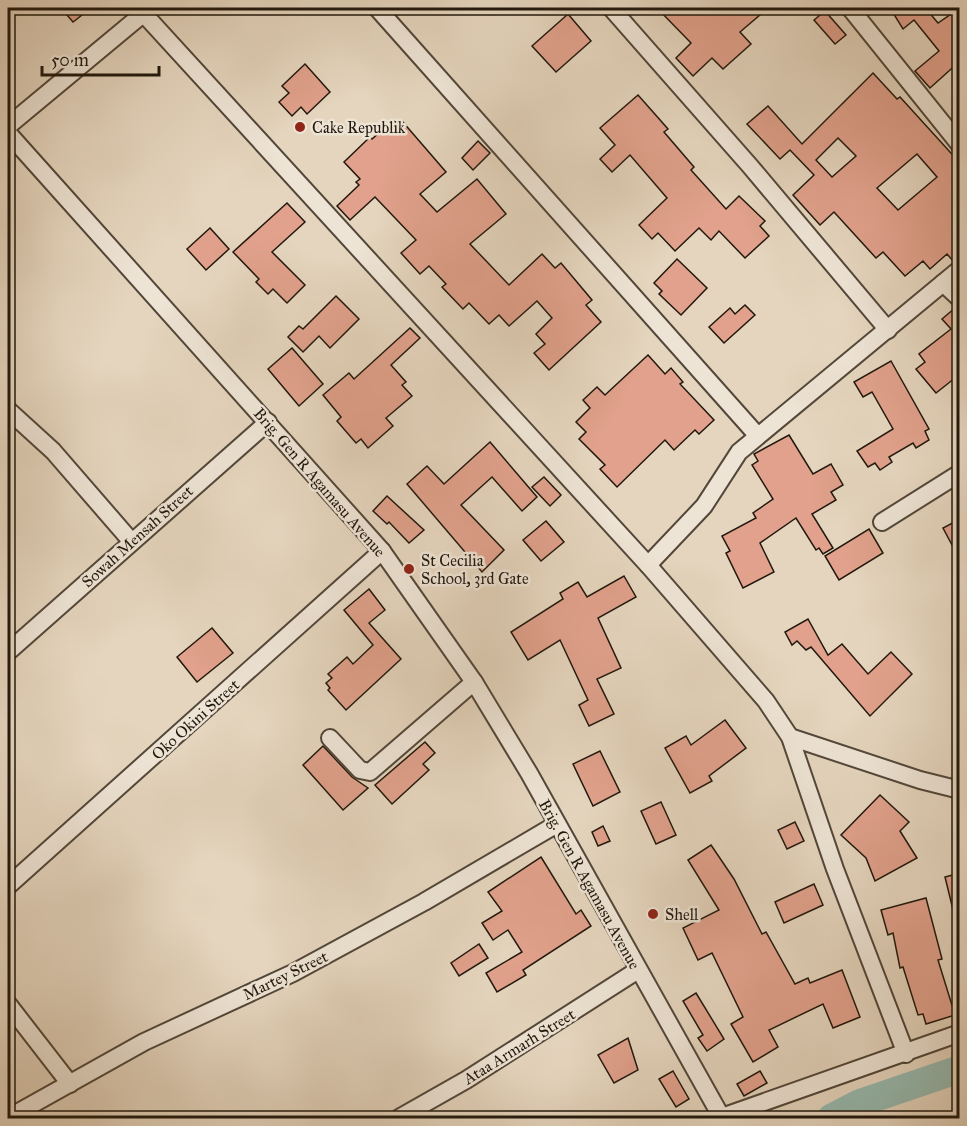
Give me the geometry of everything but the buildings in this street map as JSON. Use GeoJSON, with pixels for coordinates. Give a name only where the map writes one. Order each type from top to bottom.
{"type":"FeatureCollection","features":[{"type":"Feature","properties":{"kind":"street"},"geometry":{"type":"LineString","coordinates":[[377,8],[757,435]]}},
{"type":"Feature","properties":{"kind":"street"},"geometry":{"type":"LineString","coordinates":[[611,8],[888,330]]}},
{"type":"Feature","properties":{"kind":"street"},"geometry":{"type":"LineString","coordinates":[[850,8],[960,145]]}},
{"type":"Feature","properties":{"kind":"street"},"geometry":{"type":"LineString","coordinates":[[8,126],[146,10],[648,565],[708,638],[748,678],[790,737],[835,869],[906,1054]]}},
{"type":"Feature","properties":{"kind":"street","name":"Brig. Gen R Agamasu Avenue"},"geometry":{"type":"LineString","coordinates":[[8,134],[382,551],[474,682],[557,824],[721,1118]]}},
{"type":"Feature","properties":{"kind":"street"},"geometry":{"type":"LineString","coordinates":[[648,565],[704,506],[739,452],[960,269]]}},
{"type":"Feature","properties":{"kind":"street"},"geometry":{"type":"LineString","coordinates":[[943,283],[960,299]]}},
{"type":"Feature","properties":{"kind":"street"},"geometry":{"type":"LineString","coordinates":[[8,410],[53,451],[131,541]]}},
{"type":"Feature","properties":{"kind":"street","name":"Sowah Mensah Street"},"geometry":{"type":"LineString","coordinates":[[8,652],[268,422]]}},
{"type":"Feature","properties":{"kind":"street"},"geometry":{"type":"LineString","coordinates":[[882,522],[960,473]]}},
{"type":"Feature","properties":{"kind":"street","name":"Oko Okini Street"},"geometry":{"type":"LineString","coordinates":[[8,886],[382,551]]}},
{"type":"Feature","properties":{"kind":"street"},"geometry":{"type":"LineString","coordinates":[[330,738],[360,770],[370,772],[474,682]]}},
{"type":"Feature","properties":{"kind":"street"},"geometry":{"type":"LineString","coordinates":[[790,737],[920,780],[960,790]]}},
{"type":"Feature","properties":{"kind":"street","name":"Martey Street"},"geometry":{"type":"LineString","coordinates":[[9,1119],[144,1042],[293,973],[424,902],[557,824]]}},
{"type":"Feature","properties":{"kind":"street","name":"Ataa Armarh Street"},"geometry":{"type":"LineString","coordinates":[[399,1119],[466,1080],[638,970]]}},
{"type":"Feature","properties":{"kind":"street"},"geometry":{"type":"LineString","coordinates":[[8,1004],[70,1084]]}},
{"type":"Feature","properties":{"kind":"street"},"geometry":{"type":"LineString","coordinates":[[721,1118],[960,1033]]}},
{"type":"Feature","properties":{"kind":"waterway"},"geometry":{"type":"LineString","coordinates":[[831,1118],[860,1103],[960,1069]]}},
{"type":"Feature","properties":{"kind":"place","name":"Cake Republik"},"geometry":{"type":"Point","coordinates":[300,127]}},
{"type":"Feature","properties":{"kind":"place","name":"St Cecilia School, 3rd Gate"},"geometry":{"type":"Point","coordinates":[409,569]}},
{"type":"Feature","properties":{"kind":"place","name":"Shell"},"geometry":{"type":"Point","coordinates":[653,914]}}]}
